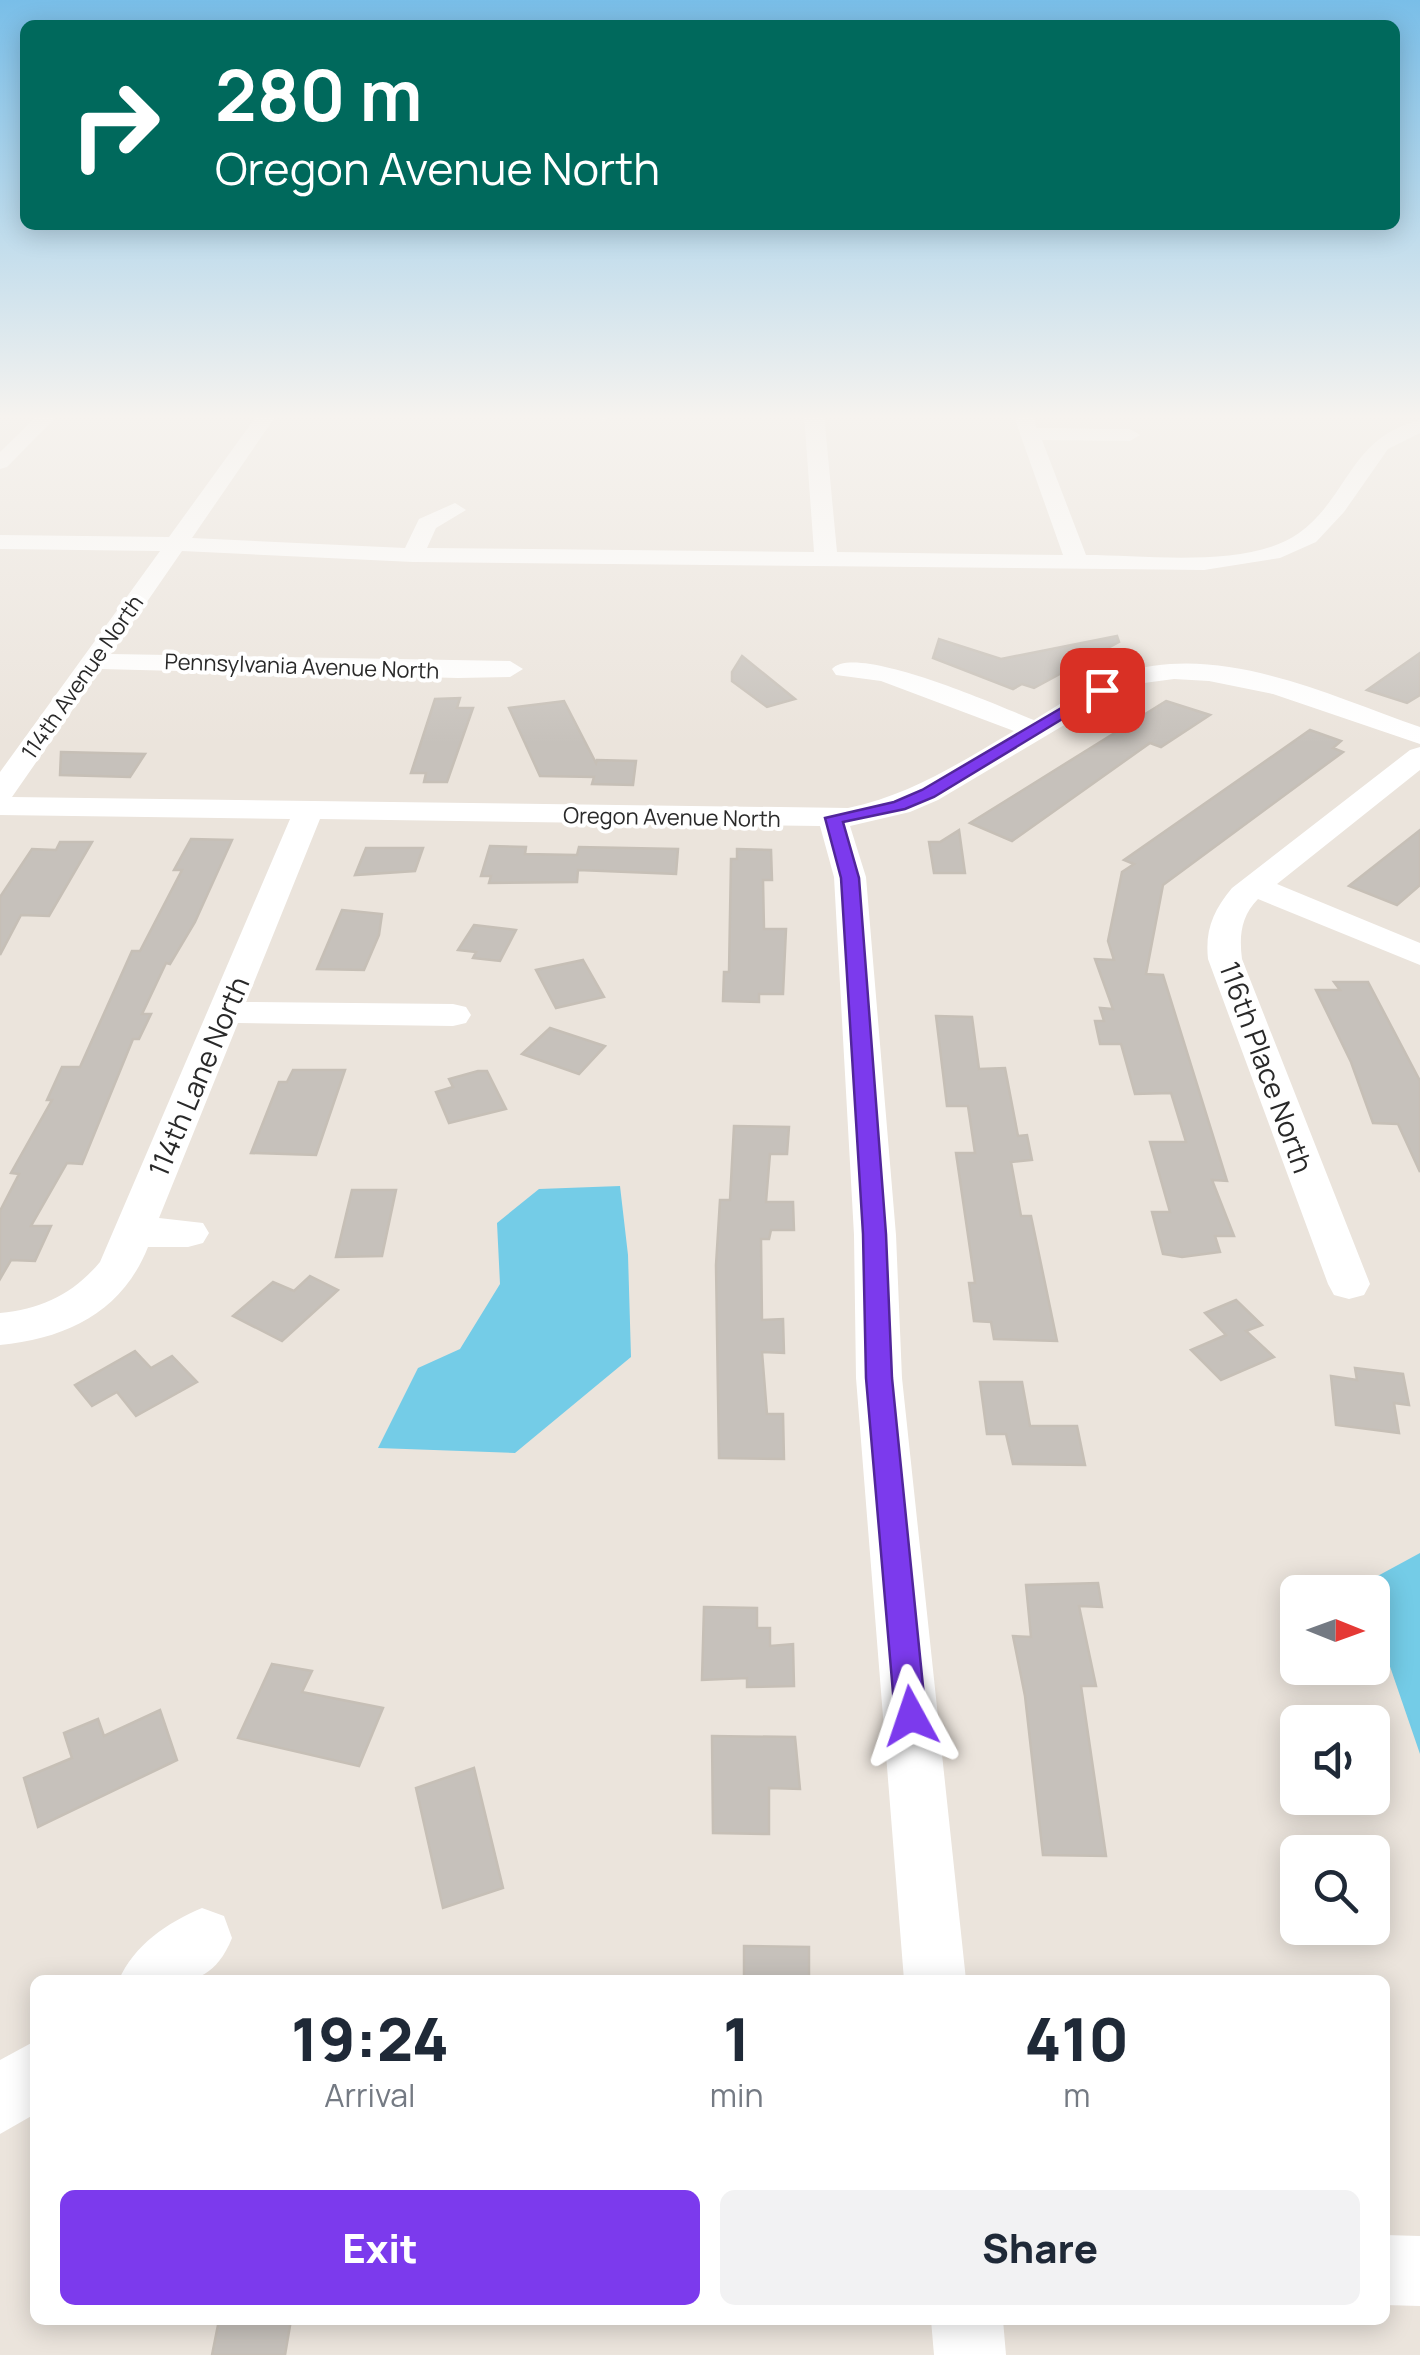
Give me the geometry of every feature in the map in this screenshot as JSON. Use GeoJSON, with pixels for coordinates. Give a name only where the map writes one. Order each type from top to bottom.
{"type":"FeatureCollection","features":[{"type":"Feature","properties":{"kind":"street","name":"114th Avenue North"},"geometry":{"type":"LineString","coordinates":[[0,793],[191,524]]}},
{"type":"Feature","properties":{"kind":"street"},"geometry":{"type":"LineString","coordinates":[[414,555],[427,524]]}},
{"type":"Feature","properties":{"kind":"street"},"geometry":{"type":"LineString","coordinates":[[823,524],[826,560]]}},
{"type":"Feature","properties":{"kind":"street"},"geometry":{"type":"LineString","coordinates":[[1064,524],[1078,562]]}},
{"type":"Feature","properties":{"kind":"street"},"geometry":{"type":"LineString","coordinates":[[0,542],[414,555],[1204,563],[1266,554],[1308,537],[1321,524]]}},
{"type":"Feature","properties":{"kind":"street","name":"Pennsylvania Avenue North"},"geometry":{"type":"LineString","coordinates":[[94,661],[240,662],[394,670],[510,668]]}},
{"type":"Feature","properties":{"kind":"street"},"geometry":{"type":"LineString","coordinates":[[845,669],[886,674],[1036,730]]}},
{"type":"Feature","properties":{"kind":"street","name":"Oregon Avenue North"},"geometry":{"type":"LineString","coordinates":[[0,806],[833,818],[899,806],[928,794],[1122,682],[1155,674],[1203,672],[1262,683],[1420,736]]}},
{"type":"Feature","properties":{"kind":"street","name":"116th Place North"},"geometry":{"type":"LineString","coordinates":[[1348,1284],[1225,959],[1221,935],[1228,912],[1256,886],[1420,756]]}},
{"type":"Feature","properties":{"kind":"street","name":"114th Lane North"},"geometry":{"type":"LineString","coordinates":[[0,1329],[29,1328],[59,1318],[88,1302],[118,1268],[308,811]]}},
{"type":"Feature","properties":{"kind":"street"},"geometry":{"type":"LineString","coordinates":[[833,818],[850,878],[874,1234],[879,1378],[936,1975]]}},
{"type":"Feature","properties":{"kind":"street"},"geometry":{"type":"LineString","coordinates":[[1256,886],[1420,956]]}},
{"type":"Feature","properties":{"kind":"street"},"geometry":{"type":"LineString","coordinates":[[224,1012],[453,1016]]}},
{"type":"Feature","properties":{"kind":"street"},"geometry":{"type":"LineString","coordinates":[[132,1232],[188,1233]]}},
{"type":"Feature","properties":{"kind":"street"},"geometry":{"type":"LineString","coordinates":[[156,1975],[202,1938]]}},
{"type":"Feature","properties":{"kind":"street"},"geometry":{"type":"LineString","coordinates":[[0,2102],[30,2077]]}},
{"type":"Feature","properties":{"kind":"street"},"geometry":{"type":"LineString","coordinates":[[1390,2270],[1420,2271]]}},
{"type":"Feature","properties":{"kind":"street"},"geometry":{"type":"LineString","coordinates":[[967,2325],[970,2355]]}},
{"type":"Feature","properties":{"kind":"water"},"geometry":{"type":"Polygon","coordinates":[[[620,1186],[628,1255],[631,1357],[515,1453],[378,1448],[418,1368],[460,1349],[500,1284],[497,1223],[539,1189],[620,1186]]]}},
{"type":"Feature","properties":{"kind":"water"},"geometry":{"type":"Polygon","coordinates":[[[1420,1553],[1420,1754],[1390,1667],[1390,1575],[1379,1575],[1420,1553]]]}},
{"type":"Feature","properties":{"kind":"building"},"geometry":{"type":"Polygon","coordinates":[[[1117,636],[1119,642],[1034,688],[1022,684],[1013,689],[933,658],[939,639],[1001,659],[1117,636]]]}},
{"type":"Feature","properties":{"kind":"building"},"geometry":{"type":"Polygon","coordinates":[[[1420,653],[1420,695],[1407,703],[1367,690],[1420,653]]]}},
{"type":"Feature","properties":{"kind":"building"},"geometry":{"type":"Polygon","coordinates":[[[742,656],[795,699],[767,707],[732,681],[732,672],[742,656]]]}},
{"type":"Feature","properties":{"kind":"building"},"geometry":{"type":"Polygon","coordinates":[[[460,698],[457,708],[473,708],[447,782],[424,782],[426,773],[411,773],[435,699],[460,698]]]}},
{"type":"Feature","properties":{"kind":"building"},"geometry":{"type":"Polygon","coordinates":[[[564,701],[596,763],[636,761],[633,785],[592,784],[594,777],[540,776],[509,708],[564,701]]]}},
{"type":"Feature","properties":{"kind":"building"},"geometry":{"type":"Polygon","coordinates":[[[1166,701],[1210,715],[1161,747],[1150,743],[1012,841],[970,823],[1166,701]]]}},
{"type":"Feature","properties":{"kind":"building"},"geometry":{"type":"Polygon","coordinates":[[[1310,730],[1341,741],[1333,748],[1343,752],[1163,885],[1146,974],[1163,975],[1227,1181],[1212,1180],[1234,1236],[1215,1236],[1220,1252],[1182,1257],[1163,1254],[1152,1212],[1170,1212],[1150,1142],[1186,1142],[1171,1093],[1135,1094],[1121,1044],[1100,1044],[1095,1021],[1104,1021],[1100,1008],[1113,1009],[1095,959],[1114,960],[1108,941],[1122,872],[1134,864],[1124,860],[1310,730]]]}},
{"type":"Feature","properties":{"kind":"building"},"geometry":{"type":"Polygon","coordinates":[[[61,752],[145,754],[130,777],[60,775],[61,752]]]}},
{"type":"Feature","properties":{"kind":"building"},"geometry":{"type":"Polygon","coordinates":[[[959,830],[965,873],[934,873],[929,842],[940,842],[959,830]]]}},
{"type":"Feature","properties":{"kind":"building"},"geometry":{"type":"Polygon","coordinates":[[[1420,830],[1420,885],[1397,905],[1349,886],[1420,830]]]}},
{"type":"Feature","properties":{"kind":"building"},"geometry":{"type":"Polygon","coordinates":[[[191,839],[232,840],[195,922],[170,964],[166,963],[142,1014],[151,1014],[139,1039],[133,1039],[82,1164],[67,1163],[31,1226],[51,1226],[35,1261],[11,1260],[0,1279],[0,1211],[19,1174],[11,1173],[52,1100],[47,1100],[62,1067],[80,1067],[132,951],[140,951],[182,870],[174,870],[191,839]]]}},
{"type":"Feature","properties":{"kind":"building"},"geometry":{"type":"Polygon","coordinates":[[[60,842],[92,842],[49,916],[21,915],[0,955],[0,897],[32,849],[56,850],[60,842]]]}},
{"type":"Feature","properties":{"kind":"building"},"geometry":{"type":"Polygon","coordinates":[[[490,846],[526,847],[525,854],[577,855],[579,847],[678,849],[676,874],[578,870],[577,882],[489,883],[491,876],[481,876],[490,846]]]}},
{"type":"Feature","properties":{"kind":"building"},"geometry":{"type":"Polygon","coordinates":[[[366,848],[423,848],[415,871],[355,875],[366,848]]]}},
{"type":"Feature","properties":{"kind":"building"},"geometry":{"type":"Polygon","coordinates":[[[737,849],[771,850],[772,880],[763,880],[764,929],[786,929],[783,994],[759,994],[759,1002],[723,1001],[724,972],[729,972],[731,859],[737,859],[737,849]]]}},
{"type":"Feature","properties":{"kind":"building"},"geometry":{"type":"Polygon","coordinates":[[[342,910],[382,914],[379,935],[364,970],[317,969],[342,910]]]}},
{"type":"Feature","properties":{"kind":"building"},"geometry":{"type":"Polygon","coordinates":[[[474,925],[516,930],[500,961],[473,958],[476,952],[458,950],[474,925]]]}},
{"type":"Feature","properties":{"kind":"building"},"geometry":{"type":"Polygon","coordinates":[[[583,960],[604,997],[556,1008],[536,970],[583,960]]]}},
{"type":"Feature","properties":{"kind":"building"},"geometry":{"type":"Polygon","coordinates":[[[1334,982],[1368,982],[1420,1081],[1420,1172],[1398,1124],[1373,1123],[1351,1062],[1316,990],[1340,990],[1334,982]]]}},
{"type":"Feature","properties":{"kind":"building"},"geometry":{"type":"Polygon","coordinates":[[[936,1016],[972,1017],[979,1069],[1005,1068],[1018,1136],[1027,1135],[1032,1160],[1011,1162],[1021,1216],[1031,1216],[1057,1341],[994,1339],[991,1322],[974,1321],[969,1283],[975,1283],[956,1153],[975,1153],[968,1106],[947,1106],[936,1016]]]}},
{"type":"Feature","properties":{"kind":"building"},"geometry":{"type":"Polygon","coordinates":[[[550,1028],[605,1046],[579,1074],[522,1054],[550,1028]]]}},
{"type":"Feature","properties":{"kind":"building"},"geometry":{"type":"Polygon","coordinates":[[[293,1070],[345,1070],[316,1155],[251,1153],[279,1082],[287,1082],[293,1070]]]}},
{"type":"Feature","properties":{"kind":"building"},"geometry":{"type":"Polygon","coordinates":[[[487,1071],[506,1109],[449,1123],[436,1092],[453,1087],[449,1079],[487,1071]]]}},
{"type":"Feature","properties":{"kind":"building"},"geometry":{"type":"Polygon","coordinates":[[[734,1126],[789,1127],[787,1154],[770,1154],[766,1202],[793,1202],[794,1230],[771,1230],[769,1239],[761,1239],[762,1320],[783,1319],[784,1353],[762,1352],[767,1414],[783,1414],[784,1459],[719,1458],[716,1265],[720,1200],[730,1200],[734,1126]]]}},
{"type":"Feature","properties":{"kind":"building"},"geometry":{"type":"Polygon","coordinates":[[[352,1190],[396,1190],[382,1256],[336,1257],[352,1190]]]}},
{"type":"Feature","properties":{"kind":"building"},"geometry":{"type":"Polygon","coordinates":[[[310,1276],[338,1290],[282,1341],[233,1316],[273,1282],[294,1291],[310,1276]]]}},
{"type":"Feature","properties":{"kind":"building"},"geometry":{"type":"Polygon","coordinates":[[[1236,1300],[1262,1325],[1246,1331],[1274,1357],[1221,1380],[1191,1350],[1226,1335],[1205,1313],[1236,1300]]]}},
{"type":"Feature","properties":{"kind":"building"},"geometry":{"type":"Polygon","coordinates":[[[135,1351],[151,1368],[172,1356],[197,1382],[136,1416],[117,1392],[92,1406],[75,1385],[135,1351]]]}},
{"type":"Feature","properties":{"kind":"building"},"geometry":{"type":"Polygon","coordinates":[[[1355,1368],[1403,1374],[1409,1405],[1394,1403],[1399,1433],[1336,1425],[1331,1376],[1357,1380],[1355,1368]]]}},
{"type":"Feature","properties":{"kind":"building"},"geometry":{"type":"Polygon","coordinates":[[[980,1382],[1022,1382],[1030,1426],[1077,1426],[1085,1465],[1013,1464],[1006,1434],[987,1434],[980,1382]]]}},
{"type":"Feature","properties":{"kind":"building"},"geometry":{"type":"Polygon","coordinates":[[[1098,1583],[1102,1607],[1079,1606],[1096,1686],[1081,1686],[1106,1856],[1043,1855],[1025,1696],[1013,1636],[1031,1637],[1026,1585],[1098,1583]]]}},
{"type":"Feature","properties":{"kind":"building"},"geometry":{"type":"Polygon","coordinates":[[[704,1607],[757,1608],[757,1628],[770,1628],[770,1646],[793,1644],[794,1686],[747,1687],[747,1678],[702,1680],[704,1607]]]}},
{"type":"Feature","properties":{"kind":"building"},"geometry":{"type":"Polygon","coordinates":[[[272,1664],[312,1671],[302,1692],[383,1708],[359,1766],[238,1738],[272,1664]]]}},
{"type":"Feature","properties":{"kind":"building"},"geometry":{"type":"Polygon","coordinates":[[[160,1710],[177,1760],[38,1827],[24,1778],[72,1758],[64,1733],[98,1719],[104,1736],[160,1710]]]}},
{"type":"Feature","properties":{"kind":"building"},"geometry":{"type":"Polygon","coordinates":[[[712,1736],[795,1737],[800,1789],[769,1788],[769,1834],[713,1833],[712,1736]]]}},
{"type":"Feature","properties":{"kind":"building"},"geometry":{"type":"Polygon","coordinates":[[[474,1768],[503,1888],[443,1908],[416,1788],[474,1768]]]}},
{"type":"Feature","properties":{"kind":"building"},"geometry":{"type":"Polygon","coordinates":[[[744,1946],[809,1947],[809,1975],[744,1975],[744,1946]]]}},
{"type":"Feature","properties":{"kind":"building"},"geometry":{"type":"Polygon","coordinates":[[[218,2325],[290,2325],[285,2355],[212,2355],[218,2325]]]}},
{"type":"Feature","properties":{"kind":"route"},"geometry":{"type":"LineString","coordinates":[[911,1716],[879,1378],[874,1234],[850,878],[833,818],[899,806],[928,794],[1102,690]]}}]}
